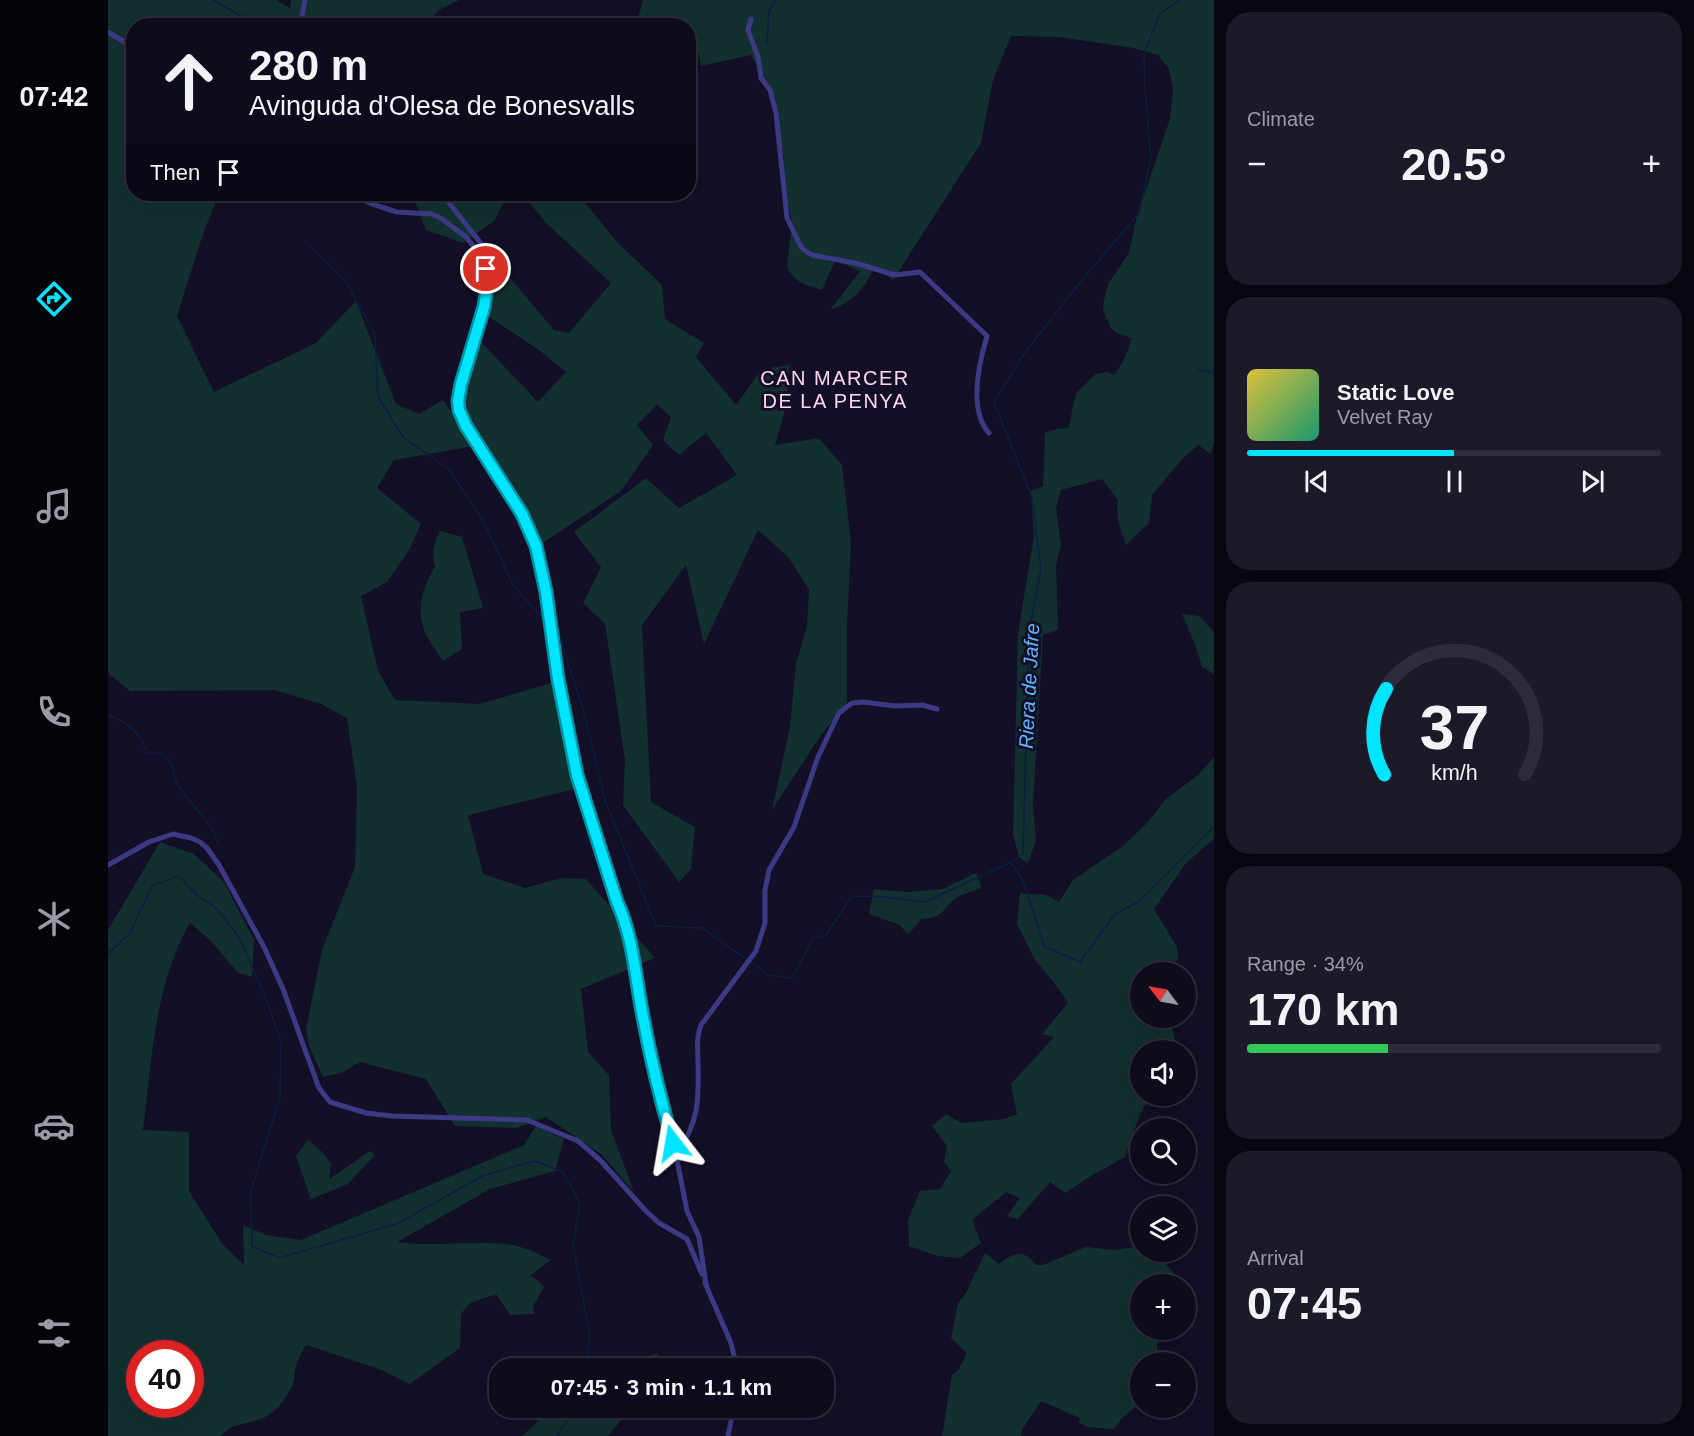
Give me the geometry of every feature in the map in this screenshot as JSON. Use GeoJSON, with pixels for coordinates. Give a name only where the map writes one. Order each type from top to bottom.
{"type":"FeatureCollection","features":[{"type":"Feature","properties":{"kind":"street"},"geometry":{"type":"LineString","coordinates":[[302,18],[305,0]]}},
{"type":"Feature","properties":{"kind":"street"},"geometry":{"type":"LineString","coordinates":[[751,19],[748,30],[758,57],[761,78],[770,90],[776,113],[787,218],[800,245],[812,255],[895,274],[920,272],[987,336],[978,373],[977,397],[981,419],[989,433]]}},
{"type":"Feature","properties":{"kind":"street"},"geometry":{"type":"LineString","coordinates":[[108,32],[126,43]]}},
{"type":"Feature","properties":{"kind":"street"},"geometry":{"type":"LineString","coordinates":[[366,201],[397,212],[432,214],[442,219],[466,237],[481,256],[486,269]]}},
{"type":"Feature","properties":{"kind":"street"},"geometry":{"type":"LineString","coordinates":[[448,201],[487,251],[487,287],[484,307],[461,384],[459,410],[466,426],[522,514],[536,546],[577,775],[622,913],[687,1211],[699,1237],[706,1284]]}},
{"type":"Feature","properties":{"kind":"street"},"geometry":{"type":"LineString","coordinates":[[676,1155],[688,1138],[697,1114],[699,1078],[696,1037],[701,1025],[756,951],[760,942],[765,923],[765,890],[769,870],[794,827],[818,757],[836,718],[844,708],[852,703],[922,705],[937,709]]}},
{"type":"Feature","properties":{"kind":"street"},"geometry":{"type":"LineString","coordinates":[[108,865],[164,836],[180,834],[200,842],[219,865],[264,947],[283,989],[319,1088],[330,1102],[341,1107],[380,1115],[527,1120],[563,1134],[589,1150],[645,1210],[659,1222],[687,1239],[731,1343],[735,1358]]}},
{"type":"Feature","properties":{"kind":"street"},"geometry":{"type":"LineString","coordinates":[[728,1436],[732,1418]]}},
{"type":"Feature","properties":{"kind":"green space"},"geometry":{"type":"Polygon","coordinates":[[[108,0],[276,0],[290,8],[291,0],[459,0],[439,10],[432,18],[126,18],[126,201],[216,201],[203,234],[177,316],[214,392],[316,343],[356,301],[396,404],[419,414],[443,400],[475,446],[394,460],[377,488],[421,524],[409,550],[387,582],[361,596],[378,671],[395,700],[480,704],[555,682],[579,788],[468,815],[483,874],[525,888],[560,878],[586,879],[655,958],[581,989],[588,1052],[609,1075],[611,1130],[634,1192],[601,1154],[546,1117],[517,1128],[455,1126],[426,1079],[360,1062],[341,1073],[323,1077],[309,1046],[306,1029],[322,950],[355,867],[357,787],[347,718],[321,704],[275,690],[130,691],[108,671],[108,0]]]}},
{"type":"Feature","properties":{"kind":"green space"},"geometry":{"type":"Polygon","coordinates":[[[643,0],[1214,0],[1214,442],[1211,454],[1198,445],[1183,458],[1152,495],[1149,523],[1126,545],[1118,518],[1118,500],[1102,479],[1061,490],[1056,508],[1061,545],[1056,565],[1058,630],[1043,635],[1033,805],[1036,840],[1028,863],[1019,857],[1013,835],[1018,634],[1034,535],[1031,491],[1043,486],[1045,433],[1069,428],[1077,392],[1096,374],[1107,372],[1114,375],[1129,348],[1131,338],[1111,328],[1103,310],[1104,300],[1108,284],[1129,253],[1137,216],[1170,119],[1173,90],[1169,69],[1158,55],[1134,48],[1058,37],[1011,36],[993,80],[981,143],[893,280],[874,267],[867,282],[857,294],[830,310],[860,271],[835,261],[822,290],[805,284],[790,272],[787,266],[792,223],[782,177],[784,157],[775,124],[776,100],[751,55],[701,66],[696,40],[696,18],[638,18],[643,0]]]}},
{"type":"Feature","properties":{"kind":"green space"},"geometry":{"type":"Polygon","coordinates":[[[415,201],[504,201],[494,221],[463,243],[426,230],[415,201]]]}},
{"type":"Feature","properties":{"kind":"green space"},"geometry":{"type":"Polygon","coordinates":[[[528,201],[584,201],[617,242],[662,285],[665,319],[704,343],[696,357],[736,405],[762,369],[790,365],[786,407],[775,445],[819,438],[842,465],[851,543],[847,624],[847,703],[821,735],[772,810],[790,727],[796,664],[807,626],[809,590],[789,558],[758,530],[704,644],[686,565],[642,625],[651,802],[695,827],[691,869],[679,882],[623,805],[625,760],[605,624],[583,603],[601,567],[574,532],[646,478],[679,508],[737,475],[706,433],[679,455],[663,440],[671,417],[657,405],[637,425],[653,445],[621,491],[541,544],[518,493],[459,409],[470,362],[479,340],[538,402],[566,372],[539,350],[486,315],[495,260],[554,330],[569,333],[611,283],[546,223],[528,201]]]}},
{"type":"Feature","properties":{"kind":"green space"},"geometry":{"type":"Polygon","coordinates":[[[440,531],[462,537],[483,608],[460,612],[462,649],[443,661],[427,636],[421,618],[422,600],[435,567],[434,549],[440,531]]]}},
{"type":"Feature","properties":{"kind":"green space"},"geometry":{"type":"Polygon","coordinates":[[[1182,614],[1199,616],[1214,632],[1214,674],[1202,667],[1182,614]]]}},
{"type":"Feature","properties":{"kind":"green space"},"geometry":{"type":"Polygon","coordinates":[[[1214,757],[1214,839],[1186,863],[1154,909],[1177,947],[1178,960],[1174,962],[1130,962],[1130,1028],[1172,1028],[1175,1040],[1130,1040],[1130,1106],[1144,1106],[1139,1118],[1130,1118],[1130,1143],[1125,1157],[1065,1193],[1050,1182],[1018,1219],[1007,1216],[1020,1198],[1006,1192],[972,1220],[981,1243],[960,1258],[937,1256],[909,1246],[908,1220],[920,1191],[940,1189],[951,1171],[944,1162],[947,1146],[932,1126],[946,1114],[961,1123],[1004,1119],[1017,1114],[1011,1084],[1054,1037],[1042,1034],[1068,1003],[1034,958],[1017,924],[1020,893],[1046,895],[1059,902],[1073,880],[1123,846],[1147,823],[1165,800],[1199,774],[1214,757]]]}},
{"type":"Feature","properties":{"kind":"green space"},"geometry":{"type":"Polygon","coordinates":[[[160,842],[194,854],[224,882],[254,940],[252,977],[238,973],[211,941],[190,923],[169,972],[156,1024],[143,1130],[189,1132],[189,1191],[223,1245],[244,1265],[243,1225],[266,1235],[301,1240],[524,1145],[536,1126],[564,1139],[555,1171],[490,1189],[397,1242],[512,1245],[551,1260],[531,1275],[544,1287],[533,1307],[534,1314],[510,1315],[496,1294],[470,1303],[461,1314],[460,1348],[410,1384],[379,1369],[306,1345],[295,1368],[293,1384],[288,1394],[268,1416],[230,1428],[221,1436],[108,1436],[108,930],[160,842]]]}},
{"type":"Feature","properties":{"kind":"green space"},"geometry":{"type":"Polygon","coordinates":[[[976,873],[982,888],[958,897],[935,917],[921,919],[908,935],[900,925],[869,914],[874,889],[906,892],[943,889],[976,873]]]}},
{"type":"Feature","properties":{"kind":"green space"},"geometry":{"type":"Polygon","coordinates":[[[308,1140],[322,1152],[331,1164],[329,1179],[370,1151],[375,1155],[348,1184],[311,1199],[296,1156],[308,1140]]]}},
{"type":"Feature","properties":{"kind":"green space"},"geometry":{"type":"Polygon","coordinates":[[[1086,1247],[1115,1250],[1130,1248],[1130,1262],[1164,1262],[1174,1274],[1130,1274],[1130,1340],[1159,1340],[1157,1343],[1157,1352],[1130,1352],[1130,1411],[1114,1429],[1088,1427],[1079,1423],[1080,1418],[1041,1401],[1022,1430],[1021,1436],[942,1436],[952,1375],[959,1369],[967,1353],[951,1338],[958,1303],[966,1293],[985,1253],[999,1264],[1009,1257],[1023,1254],[1036,1265],[1043,1265],[1086,1247]]]}},
{"type":"Feature","properties":{"kind":"green space"},"geometry":{"type":"Polygon","coordinates":[[[657,1353],[660,1358],[643,1358],[657,1353]]]}},
{"type":"Feature","properties":{"kind":"green space"},"geometry":{"type":"Polygon","coordinates":[[[541,1418],[623,1418],[608,1436],[522,1436],[541,1418]]]}},
{"type":"Feature","properties":{"kind":"waterway"},"geometry":{"type":"LineString","coordinates":[[213,0],[245,18]]}},
{"type":"Feature","properties":{"kind":"waterway"},"geometry":{"type":"LineString","coordinates":[[767,42],[769,11],[775,0]]}},
{"type":"Feature","properties":{"kind":"waterway","name":"Riera de Jafre"},"geometry":{"type":"LineString","coordinates":[[1179,0],[1160,14],[1144,53],[1151,158],[1139,213],[1077,286],[1024,354],[994,402],[1032,497],[1041,568],[1029,632],[1023,854],[1011,862],[1023,881],[1044,946],[1080,962],[1115,914],[1140,901],[1214,827]]}},
{"type":"Feature","properties":{"kind":"waterway"},"geometry":{"type":"LineString","coordinates":[[310,246],[345,280],[375,335],[378,397],[404,438],[448,468],[483,520],[514,587],[548,623]]}},
{"type":"Feature","properties":{"kind":"waterway"},"geometry":{"type":"LineString","coordinates":[[1198,370],[1214,373]]}},
{"type":"Feature","properties":{"kind":"waterway"},"geometry":{"type":"LineString","coordinates":[[553,629],[560,637],[582,706],[606,803],[656,926],[702,928],[769,975],[792,978],[813,939],[826,935],[852,896],[925,902],[1011,862]]}},
{"type":"Feature","properties":{"kind":"waterway"},"geometry":{"type":"LineString","coordinates":[[108,715],[122,721],[132,729],[147,752],[164,754],[172,765],[177,785],[211,827],[218,843]]}},
{"type":"Feature","properties":{"kind":"waterway"},"geometry":{"type":"LineString","coordinates":[[108,954],[130,933],[152,886],[179,876],[198,896],[216,908],[239,937],[266,998],[281,1042],[280,1097],[251,1191],[252,1246],[279,1258],[399,1223],[484,1175],[534,1161],[562,1171],[580,1203],[573,1245],[590,1336],[587,1358]]}},
{"type":"Feature","properties":{"kind":"waterway"},"geometry":{"type":"LineString","coordinates":[[557,1436],[568,1418]]}},
{"type":"Feature","properties":{"kind":"district","name":"CAN MARCER DE LA PENYA"},"geometry":{"type":"Point","coordinates":[835,390]}},
{"type":"Feature","properties":{"kind":"route"},"geometry":{"type":"LineString","coordinates":[[486,269],[487,287],[484,307],[461,384],[459,410],[466,426],[497,471],[528,524],[536,546],[577,775],[622,913],[633,957],[655,1072],[673,1143]]}}]}
